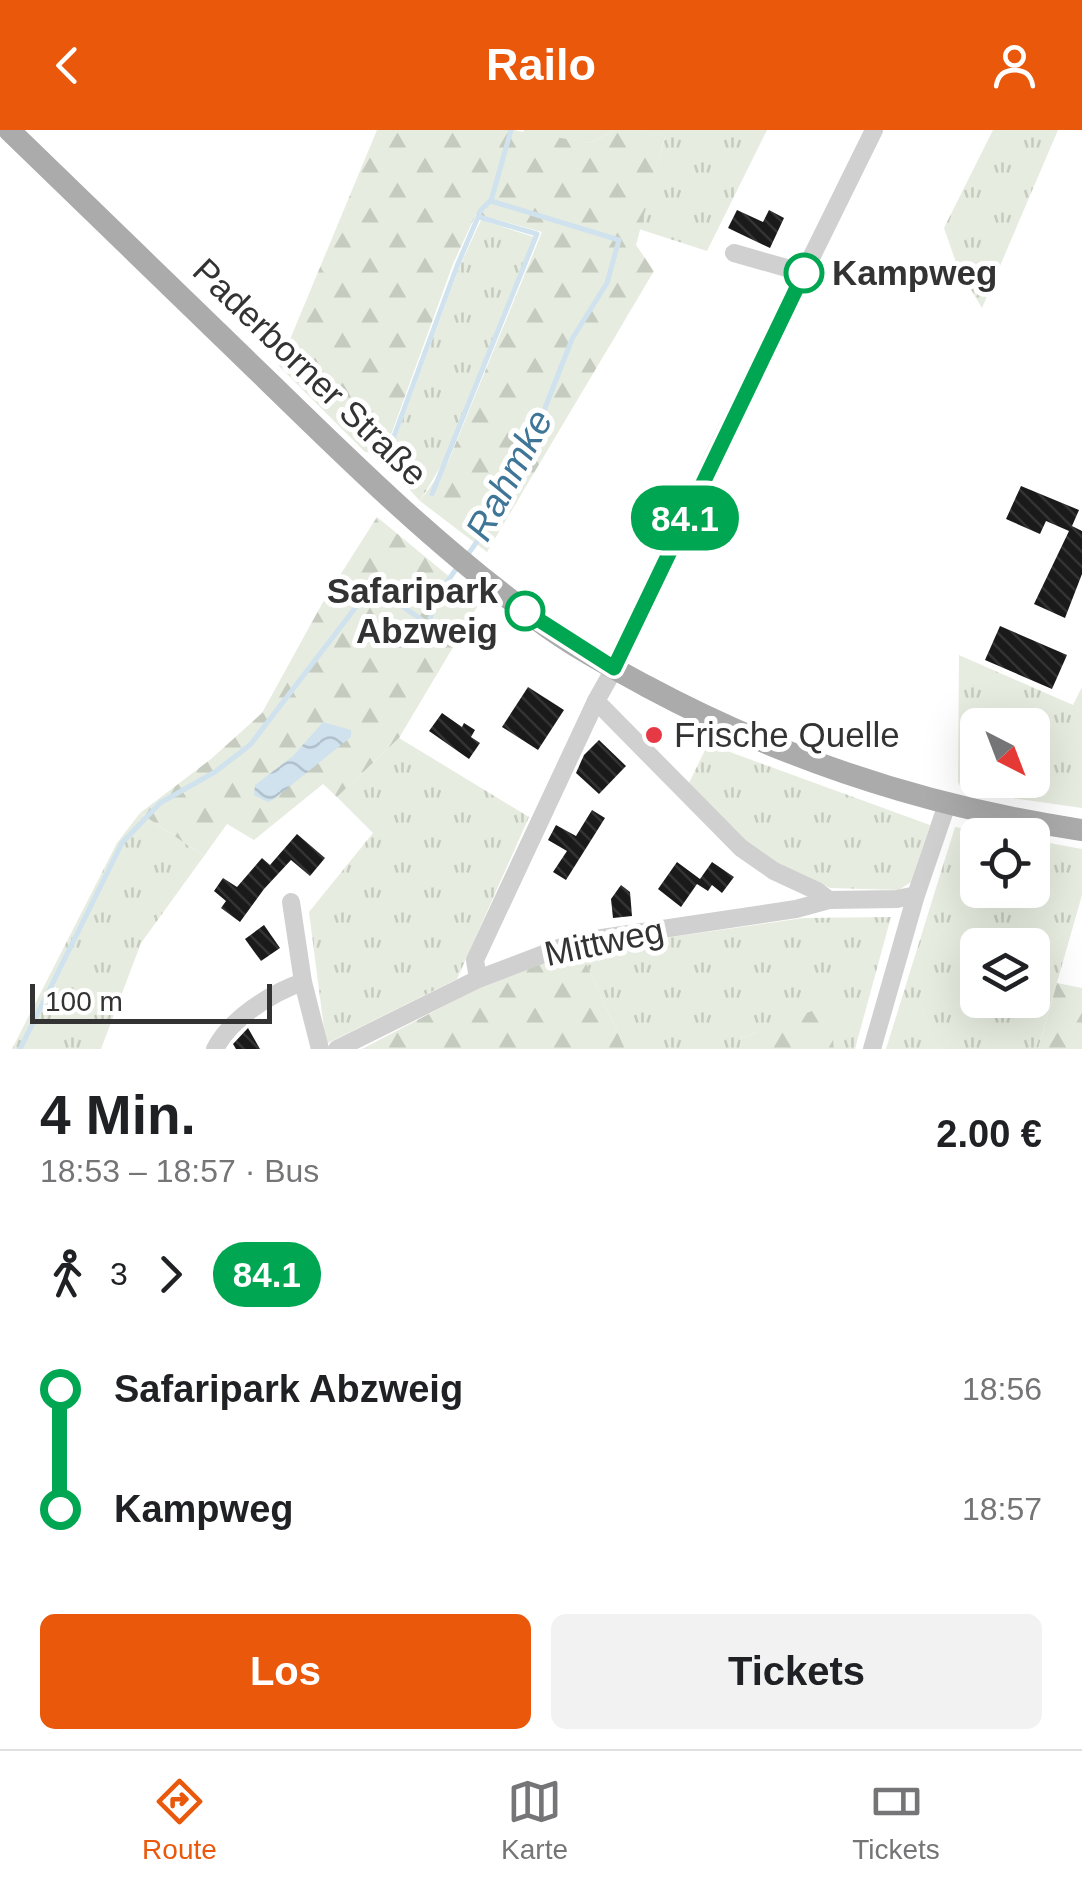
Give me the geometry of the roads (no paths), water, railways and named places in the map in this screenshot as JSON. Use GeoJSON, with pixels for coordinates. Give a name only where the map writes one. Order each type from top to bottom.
{"type":"FeatureCollection","features":[{"type":"Feature","properties":{"kind":"main road","name":"Paderborner Straße"},"geometry":{"type":"LineString","coordinates":[[9,130],[388,498],[538,622],[614,668],[762,744],[858,779],[948,804],[1082,830]]}},
{"type":"Feature","properties":{"kind":"street"},"geometry":{"type":"LineString","coordinates":[[478,979],[475,960],[874,130]]}},
{"type":"Feature","properties":{"kind":"street"},"geometry":{"type":"LineString","coordinates":[[734,253],[804,273]]}},
{"type":"Feature","properties":{"kind":"street","name":"Mittweg"},"geometry":{"type":"LineString","coordinates":[[596,702],[740,848],[829,900]]}},
{"type":"Feature","properties":{"kind":"street"},"geometry":{"type":"LineString","coordinates":[[872,1049],[916,895],[948,804]]}},
{"type":"Feature","properties":{"kind":"street","name":"Mittweg"},"geometry":{"type":"LineString","coordinates":[[337,1049],[478,979],[575,942],[796,909],[829,900],[916,895]]}},
{"type":"Feature","properties":{"kind":"street"},"geometry":{"type":"LineString","coordinates":[[291,902],[302,982],[320,1049]]}},
{"type":"Feature","properties":{"kind":"street"},"geometry":{"type":"LineString","coordinates":[[215,1049],[244,1016],[302,982]]}},
{"type":"Feature","properties":{"kind":"water"},"geometry":{"type":"Polygon","coordinates":[[[323,722],[351,730],[351,737],[274,799],[268,802],[254,795],[255,785],[293,756],[323,722]]]}},
{"type":"Feature","properties":{"kind":"waterway","name":"Rahmke"},"geometry":{"type":"LineString","coordinates":[[466,557],[534,436],[572,339],[607,283],[619,240],[491,201],[511,130]]}},
{"type":"Feature","properties":{"kind":"waterway"},"geometry":{"type":"LineString","coordinates":[[390,447],[457,266],[481,210],[490,201]]}},
{"type":"Feature","properties":{"kind":"waterway","name":"Rahmke"},"geometry":{"type":"LineString","coordinates":[[432,494],[537,234],[479,217]]}},
{"type":"Feature","properties":{"kind":"waterway","name":"Rahmke"},"geometry":{"type":"LineString","coordinates":[[20,1049],[122,843],[160,803],[215,772],[250,745],[372,586],[428,624],[439,593],[459,565]]}},
{"type":"Feature","properties":{"kind":"place","name":"Kampweg"},"geometry":{"type":"Point","coordinates":[804,273]}},
{"type":"Feature","properties":{"kind":"place","name":"Safaripark Abzweig"},"geometry":{"type":"Point","coordinates":[525,611]}},
{"type":"Feature","properties":{"kind":"place","name":"Frische Quelle"},"geometry":{"type":"Point","coordinates":[654,735]}}]}
